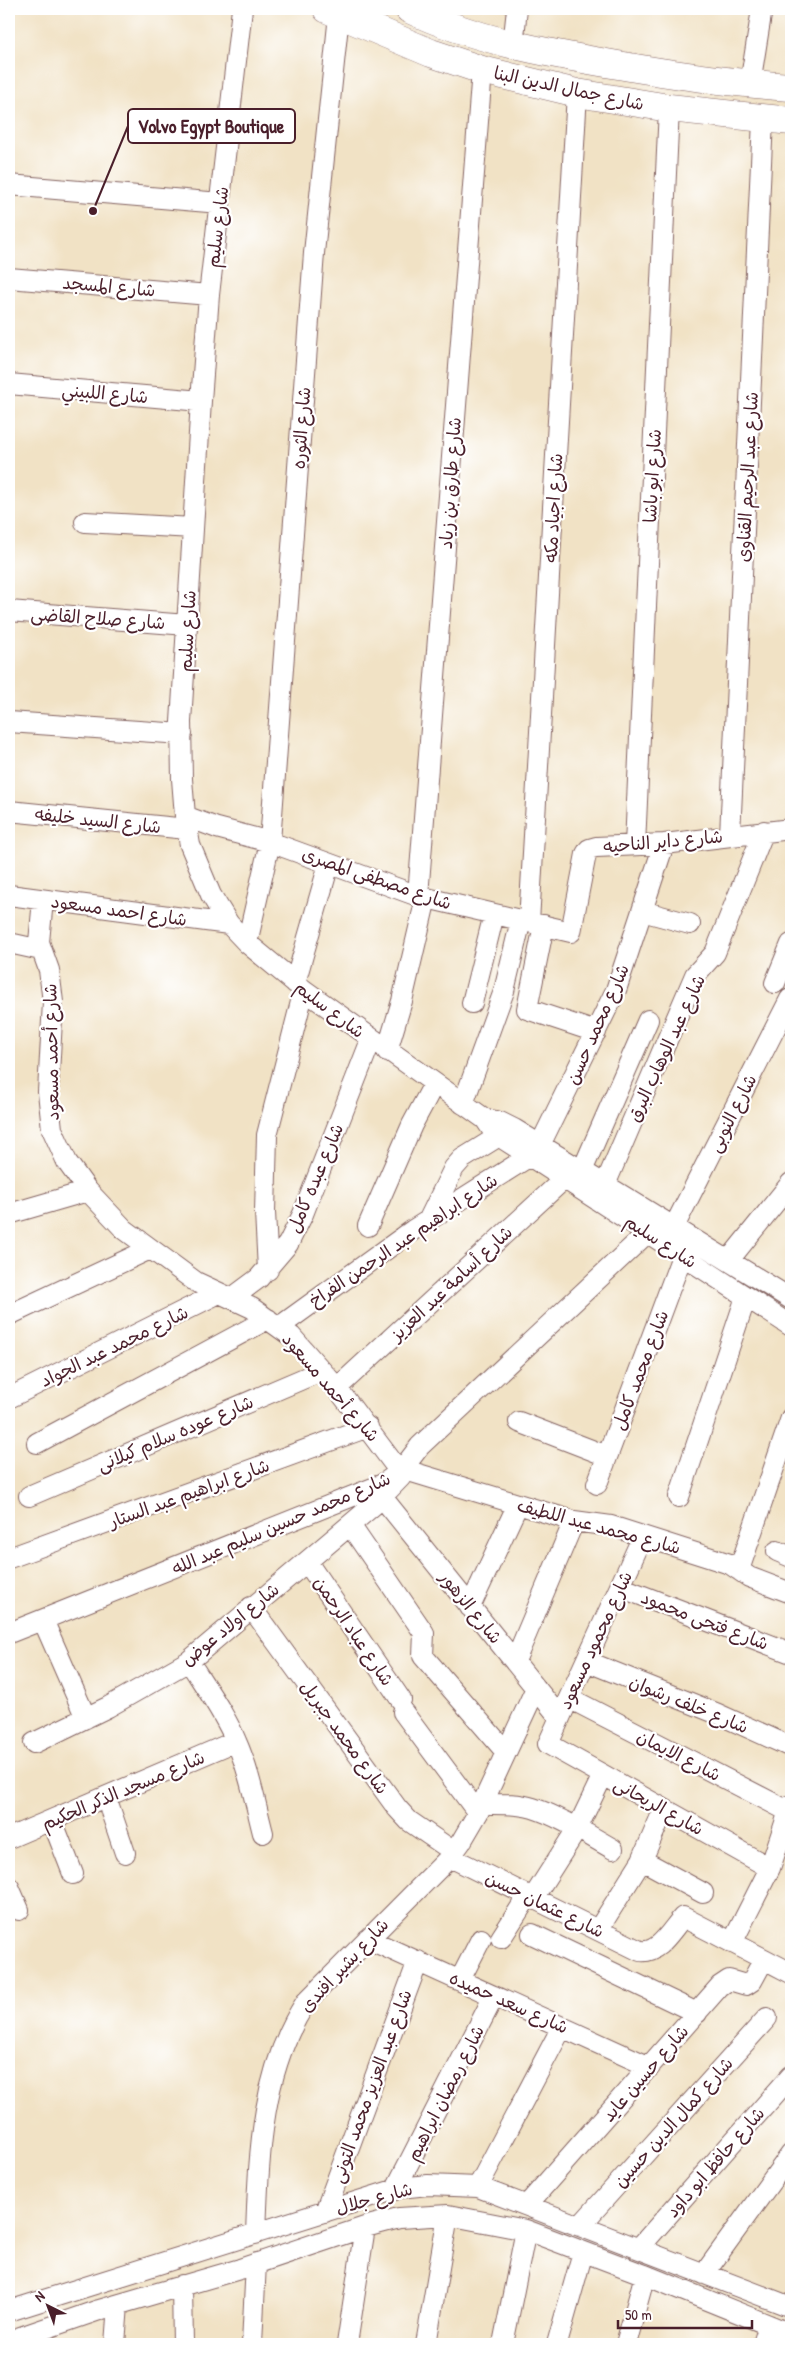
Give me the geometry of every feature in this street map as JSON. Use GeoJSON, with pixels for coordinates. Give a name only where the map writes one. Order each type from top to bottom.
{"type":"FeatureCollection","features":[{"type":"Feature","properties":{"kind":"main road","name":"شارع جمال الدين البنا"},"geometry":{"type":"LineString","coordinates":[[409,9],[480,36],[547,54],[750,84],[791,87]]}},
{"type":"Feature","properties":{"kind":"main road","name":"شارع جمال الدين البنا"},"geometry":{"type":"LineString","coordinates":[[333,12],[431,53],[482,70],[577,93],[669,108],[763,120],[791,121]]}},
{"type":"Feature","properties":{"kind":"street","name":"شارع سليم"},"geometry":{"type":"LineString","coordinates":[[242,9],[209,295],[200,401],[182,734],[186,822],[199,870],[229,924],[247,944],[300,987],[485,1119],[499,1136],[535,1150]]}},
{"type":"Feature","properties":{"kind":"street"},"geometry":{"type":"LineString","coordinates":[[513,45],[517,9]]}},
{"type":"Feature","properties":{"kind":"street"},"geometry":{"type":"LineString","coordinates":[[750,84],[762,9]]}},
{"type":"Feature","properties":{"kind":"street","name":"شارع الثوره"},"geometry":{"type":"LineString","coordinates":[[247,944],[270,842],[333,12]]}},
{"type":"Feature","properties":{"kind":"street","name":"شارع طارق بن زياد"},"geometry":{"type":"LineString","coordinates":[[379,1045],[402,1001],[422,897],[482,70]]}},
{"type":"Feature","properties":{"kind":"street","name":"شارع اجياد مكه"},"geometry":{"type":"LineString","coordinates":[[531,923],[577,93]]}},
{"type":"Feature","properties":{"kind":"street","name":"شارع ابو باشا"},"geometry":{"type":"LineString","coordinates":[[635,845],[669,108]]}},
{"type":"Feature","properties":{"kind":"street","name":"شارع عبد الرحيم القناوى"},"geometry":{"type":"LineString","coordinates":[[730,835],[763,120]]}},
{"type":"Feature","properties":{"kind":"street"},"geometry":{"type":"LineString","coordinates":[[9,185],[220,203]]}},
{"type":"Feature","properties":{"kind":"street","name":"شارع المسجد"},"geometry":{"type":"LineString","coordinates":[[9,278],[209,295]]}},
{"type":"Feature","properties":{"kind":"street","name":"شارع اللبيني"},"geometry":{"type":"LineString","coordinates":[[9,384],[200,401]]}},
{"type":"Feature","properties":{"kind":"street"},"geometry":{"type":"LineString","coordinates":[[85,522],[193,528]]}},
{"type":"Feature","properties":{"kind":"street","name":"شارع صلاح القاضى"},"geometry":{"type":"LineString","coordinates":[[9,611],[187,625]]}},
{"type":"Feature","properties":{"kind":"street"},"geometry":{"type":"LineString","coordinates":[[9,722],[182,734]]}},
{"type":"Feature","properties":{"kind":"street","name":"شارع السيد خليفه"},"geometry":{"type":"LineString","coordinates":[[9,811],[186,822]]}},
{"type":"Feature","properties":{"kind":"street","name":"شارع مصطفى المصرى"},"geometry":{"type":"LineString","coordinates":[[186,822],[270,842],[422,897],[571,932]]}},
{"type":"Feature","properties":{"kind":"street","name":"شارع داير الناحيه"},"geometry":{"type":"LineString","coordinates":[[571,932],[586,854],[589,850],[596,847],[664,844],[791,829]]}},
{"type":"Feature","properties":{"kind":"street","name":"شارع عبد الوهاب البرق"},"geometry":{"type":"LineString","coordinates":[[605,1185],[695,975],[716,953],[764,831]]}},
{"type":"Feature","properties":{"kind":"street","name":"شارع محمد حسن"},"geometry":{"type":"LineString","coordinates":[[535,1150],[616,990],[664,844]]}},
{"type":"Feature","properties":{"kind":"street"},"geometry":{"type":"LineString","coordinates":[[268,1270],[265,1212],[267,1135],[330,864]]}},
{"type":"Feature","properties":{"kind":"street","name":"شارع احمد مسعود"},"geometry":{"type":"LineString","coordinates":[[9,895],[229,924]]}},
{"type":"Feature","properties":{"kind":"street","name":"شارع أحمد مسعود"},"geometry":{"type":"LineString","coordinates":[[43,900],[39,942],[52,983],[48,1092],[52,1129],[67,1162],[88,1191],[124,1229],[196,1282],[252,1308],[292,1336],[337,1388],[401,1470]]}},
{"type":"Feature","properties":{"kind":"street"},"geometry":{"type":"LineString","coordinates":[[642,911],[690,924]]}},
{"type":"Feature","properties":{"kind":"street"},"geometry":{"type":"LineString","coordinates":[[472,1003],[494,914]]}},
{"type":"Feature","properties":{"kind":"street"},"geometry":{"type":"LineString","coordinates":[[531,923],[528,1009],[596,1032]]}},
{"type":"Feature","properties":{"kind":"street"},"geometry":{"type":"LineString","coordinates":[[463,1104],[531,923]]}},
{"type":"Feature","properties":{"kind":"street"},"geometry":{"type":"LineString","coordinates":[[9,943],[41,950]]}},
{"type":"Feature","properties":{"kind":"street"},"geometry":{"type":"LineString","coordinates":[[775,983],[791,944]]}},
{"type":"Feature","properties":{"kind":"street","name":"شارع النوبى"},"geometry":{"type":"LineString","coordinates":[[674,1227],[789,1006]]}},
{"type":"Feature","properties":{"kind":"street"},"geometry":{"type":"LineString","coordinates":[[573,1175],[648,1020]]}},
{"type":"Feature","properties":{"kind":"street","name":"شارع عبده كامل"},"geometry":{"type":"LineString","coordinates":[[225,1296],[268,1270],[288,1244],[379,1045]]}},
{"type":"Feature","properties":{"kind":"street"},"geometry":{"type":"LineString","coordinates":[[368,1226],[412,1125],[434,1084]]}},
{"type":"Feature","properties":{"kind":"street","name":"شارع سليم"},"geometry":{"type":"LineString","coordinates":[[485,1119],[500,1122],[535,1150],[573,1175],[647,1233],[791,1326]]}},
{"type":"Feature","properties":{"kind":"street"},"geometry":{"type":"LineString","coordinates":[[428,1221],[454,1168],[462,1159],[499,1136]]}},
{"type":"Feature","properties":{"kind":"street","name":"شارع ابراهيم عبد الرحمن الفراخ"},"geometry":{"type":"LineString","coordinates":[[274,1323],[535,1150]]}},
{"type":"Feature","properties":{"kind":"street","name":"شارع سليم"},"geometry":{"type":"LineString","coordinates":[[573,1175],[605,1185],[791,1299]]}},
{"type":"Feature","properties":{"kind":"street","name":"شارع أسامة عبد العزيز"},"geometry":{"type":"LineString","coordinates":[[337,1388],[573,1175]]}},
{"type":"Feature","properties":{"kind":"street"},"geometry":{"type":"LineString","coordinates":[[729,1260],[791,1183]]}},
{"type":"Feature","properties":{"kind":"street"},"geometry":{"type":"LineString","coordinates":[[9,1214],[88,1191]]}},
{"type":"Feature","properties":{"kind":"street","name":"شارع محمد حسين سليم عبد الله"},"geometry":{"type":"LineString","coordinates":[[9,1633],[384,1484],[401,1470],[420,1446],[647,1233]]}},
{"type":"Feature","properties":{"kind":"street"},"geometry":{"type":"LineString","coordinates":[[9,1315],[150,1249]]}},
{"type":"Feature","properties":{"kind":"street","name":"شارع محمد كامل"},"geometry":{"type":"LineString","coordinates":[[597,1484],[682,1256]]}},
{"type":"Feature","properties":{"kind":"street","name":"شارع محمد عبد الجواد"},"geometry":{"type":"LineString","coordinates":[[9,1398],[225,1296]]}},
{"type":"Feature","properties":{"kind":"street"},"geometry":{"type":"LineString","coordinates":[[679,1497],[746,1297]]}},
{"type":"Feature","properties":{"kind":"street"},"geometry":{"type":"LineString","coordinates":[[36,1443],[274,1323]]}},
{"type":"Feature","properties":{"kind":"street","name":"شارع عوده سلام كيلانى"},"geometry":{"type":"LineString","coordinates":[[29,1496],[321,1371]]}},
{"type":"Feature","properties":{"kind":"street"},"geometry":{"type":"LineString","coordinates":[[739,1570],[791,1418]]}},
{"type":"Feature","properties":{"kind":"street"},"geometry":{"type":"LineString","coordinates":[[519,1422],[607,1456]]}},
{"type":"Feature","properties":{"kind":"street","name":"شارع ابراهيم عبد الستار"},"geometry":{"type":"LineString","coordinates":[[9,1558],[368,1427]]}},
{"type":"Feature","properties":{"kind":"street","name":"شارع اولاد عوض"},"geometry":{"type":"LineString","coordinates":[[34,1743],[86,1718],[189,1661],[382,1497],[401,1477],[401,1470]]}},
{"type":"Feature","properties":{"kind":"street","name":"شارع محمد عبد اللطيف"},"geometry":{"type":"LineString","coordinates":[[401,1470],[574,1521],[611,1526],[643,1536],[730,1564],[749,1577],[791,1593]]}},
{"type":"Feature","properties":{"kind":"street","name":"شارع الزهور"},"geometry":{"type":"LineString","coordinates":[[382,1497],[560,1718]]}},
{"type":"Feature","properties":{"kind":"street"},"geometry":{"type":"LineString","coordinates":[[470,1607],[518,1504]]}},
{"type":"Feature","properties":{"kind":"street"},"geometry":{"type":"LineString","coordinates":[[515,1662],[574,1521]]}},
{"type":"Feature","properties":{"kind":"street"},"geometry":{"type":"LineString","coordinates":[[350,1525],[424,1633],[424,1656],[506,1752]]}},
{"type":"Feature","properties":{"kind":"street","name":"شارع محمود مسعود"},"geometry":{"type":"LineString","coordinates":[[548,1744],[643,1536]]}},
{"type":"Feature","properties":{"kind":"street","name":"شارع عباد الرحمن"},"geometry":{"type":"LineString","coordinates":[[307,1562],[402,1706],[480,1809]]}},
{"type":"Feature","properties":{"kind":"street","name":"شارع فتحى محمود"},"geometry":{"type":"LineString","coordinates":[[620,1587],[791,1653]]}},
{"type":"Feature","properties":{"kind":"street","name":"شارع محمد جبريل"},"geometry":{"type":"LineString","coordinates":[[251,1607],[398,1808],[409,1821],[452,1854]]}},
{"type":"Feature","properties":{"kind":"street"},"geometry":{"type":"LineString","coordinates":[[43,1620],[86,1718]]}},
{"type":"Feature","properties":{"kind":"street"},"geometry":{"type":"LineString","coordinates":[[189,1661],[227,1721],[236,1741],[247,1770],[263,1833]]}},
{"type":"Feature","properties":{"kind":"street","name":"شارع خلف رشوان"},"geometry":{"type":"LineString","coordinates":[[586,1661],[718,1714],[791,1747]]}},
{"type":"Feature","properties":{"kind":"street","name":"شارع بشير افندى"},"geometry":{"type":"LineString","coordinates":[[256,2234],[259,2160],[264,2112],[275,2070],[293,2021],[306,2002],[452,1854],[480,1809],[536,1688]]}},
{"type":"Feature","properties":{"kind":"street","name":"شارع الايمان"},"geometry":{"type":"LineString","coordinates":[[569,1698],[790,1808]]}},
{"type":"Feature","properties":{"kind":"street","name":"شارع مسجد الذكر الحكيم"},"geometry":{"type":"LineString","coordinates":[[9,1838],[236,1741]]}},
{"type":"Feature","properties":{"kind":"street","name":"شارع الريحانى"},"geometry":{"type":"LineString","coordinates":[[548,1744],[770,1868]]}},
{"type":"Feature","properties":{"kind":"street"},"geometry":{"type":"LineString","coordinates":[[502,1938],[577,1829],[603,1775]]}},
{"type":"Feature","properties":{"kind":"street"},"geometry":{"type":"LineString","coordinates":[[106,1797],[126,1852]]}},
{"type":"Feature","properties":{"kind":"street"},"geometry":{"type":"LineString","coordinates":[[480,1809],[507,1804],[532,1808],[577,1829],[613,1849]]}},
{"type":"Feature","properties":{"kind":"street"},"geometry":{"type":"LineString","coordinates":[[790,1808],[770,1868],[732,1943],[791,1973]]}},
{"type":"Feature","properties":{"kind":"street"},"geometry":{"type":"LineString","coordinates":[[598,1930],[642,1860],[664,1809]]}},
{"type":"Feature","properties":{"kind":"street"},"geometry":{"type":"LineString","coordinates":[[52,1820],[73,1874]]}},
{"type":"Feature","properties":{"kind":"street","name":"شارع عثمان حسن"},"geometry":{"type":"LineString","coordinates":[[452,1854],[530,1897],[640,1951],[648,1952],[656,1948],[683,1917],[732,1943]]}},
{"type":"Feature","properties":{"kind":"street"},"geometry":{"type":"LineString","coordinates":[[642,1860],[703,1893]]}},
{"type":"Feature","properties":{"kind":"street"},"geometry":{"type":"LineString","coordinates":[[9,1887],[19,1910]]}},
{"type":"Feature","properties":{"kind":"street"},"geometry":{"type":"LineString","coordinates":[[532,1934],[697,2013]]}},
{"type":"Feature","properties":{"kind":"street","name":"شارع سعد حميده"},"geometry":{"type":"LineString","coordinates":[[368,1939],[650,2067]]}},
{"type":"Feature","properties":{"kind":"street"},"geometry":{"type":"LineString","coordinates":[[460,1980],[481,1939]]}},
{"type":"Feature","properties":{"kind":"street","name":"شارع حسين عايد"},"geometry":{"type":"LineString","coordinates":[[527,2205],[720,1986],[729,1980],[746,1985],[752,1981],[764,1959]]}},
{"type":"Feature","properties":{"kind":"street","name":"شارع عبد العزيز محمد التونى"},"geometry":{"type":"LineString","coordinates":[[325,2212],[418,1961]]}},
{"type":"Feature","properties":{"kind":"street","name":"شارع رمضان ابراهيم"},"geometry":{"type":"LineString","coordinates":[[395,2190],[494,1996]]}},
{"type":"Feature","properties":{"kind":"street","name":"شارع كمال الدين حسين"},"geometry":{"type":"LineString","coordinates":[[580,2226],[767,2018]]}},
{"type":"Feature","properties":{"kind":"street"},"geometry":{"type":"LineString","coordinates":[[478,2186],[562,2026]]}},
{"type":"Feature","properties":{"kind":"street","name":"شارع حافظ ابو داود"},"geometry":{"type":"LineString","coordinates":[[639,2248],[791,2076]]}},
{"type":"Feature","properties":{"kind":"street"},"geometry":{"type":"LineString","coordinates":[[704,2274],[791,2154]]}},
{"type":"Feature","properties":{"kind":"street","name":"شارع جلال"},"geometry":{"type":"LineString","coordinates":[[12,2310],[395,2190],[428,2185],[478,2186],[791,2307]]}},
{"type":"Feature","properties":{"kind":"street"},"geometry":{"type":"LineString","coordinates":[[426,2344],[448,2215]]}},
{"type":"Feature","properties":{"kind":"street","name":"شارع جلال"},"geometry":{"type":"LineString","coordinates":[[19,2341],[118,2305],[366,2227],[398,2218],[448,2215],[526,2230],[645,2275],[791,2334]]}},
{"type":"Feature","properties":{"kind":"street"},"geometry":{"type":"LineString","coordinates":[[348,2344],[366,2227]]}},
{"type":"Feature","properties":{"kind":"street"},"geometry":{"type":"LineString","coordinates":[[504,2344],[526,2230]]}},
{"type":"Feature","properties":{"kind":"street"},"geometry":{"type":"LineString","coordinates":[[557,2344],[583,2252]]}},
{"type":"Feature","properties":{"kind":"street"},"geometry":{"type":"LineString","coordinates":[[252,2344],[256,2263]]}},
{"type":"Feature","properties":{"kind":"street"},"geometry":{"type":"LineString","coordinates":[[626,2344],[645,2275]]}},
{"type":"Feature","properties":{"kind":"street"},"geometry":{"type":"LineString","coordinates":[[182,2285],[183,2344]]}},
{"type":"Feature","properties":{"kind":"street"},"geometry":{"type":"LineString","coordinates":[[115,2344],[118,2305]]}},
{"type":"Feature","properties":{"kind":"street"},"geometry":{"type":"LineString","coordinates":[[12,2310],[19,2341]]}},
{"type":"Feature","properties":{"kind":"street"},"geometry":{"type":"LineString","coordinates":[[763,2344],[769,2325]]}},
{"type":"Feature","properties":{"kind":"place","name":"Volvo Egypt Boutique"},"geometry":{"type":"Point","coordinates":[93,211]}}]}
